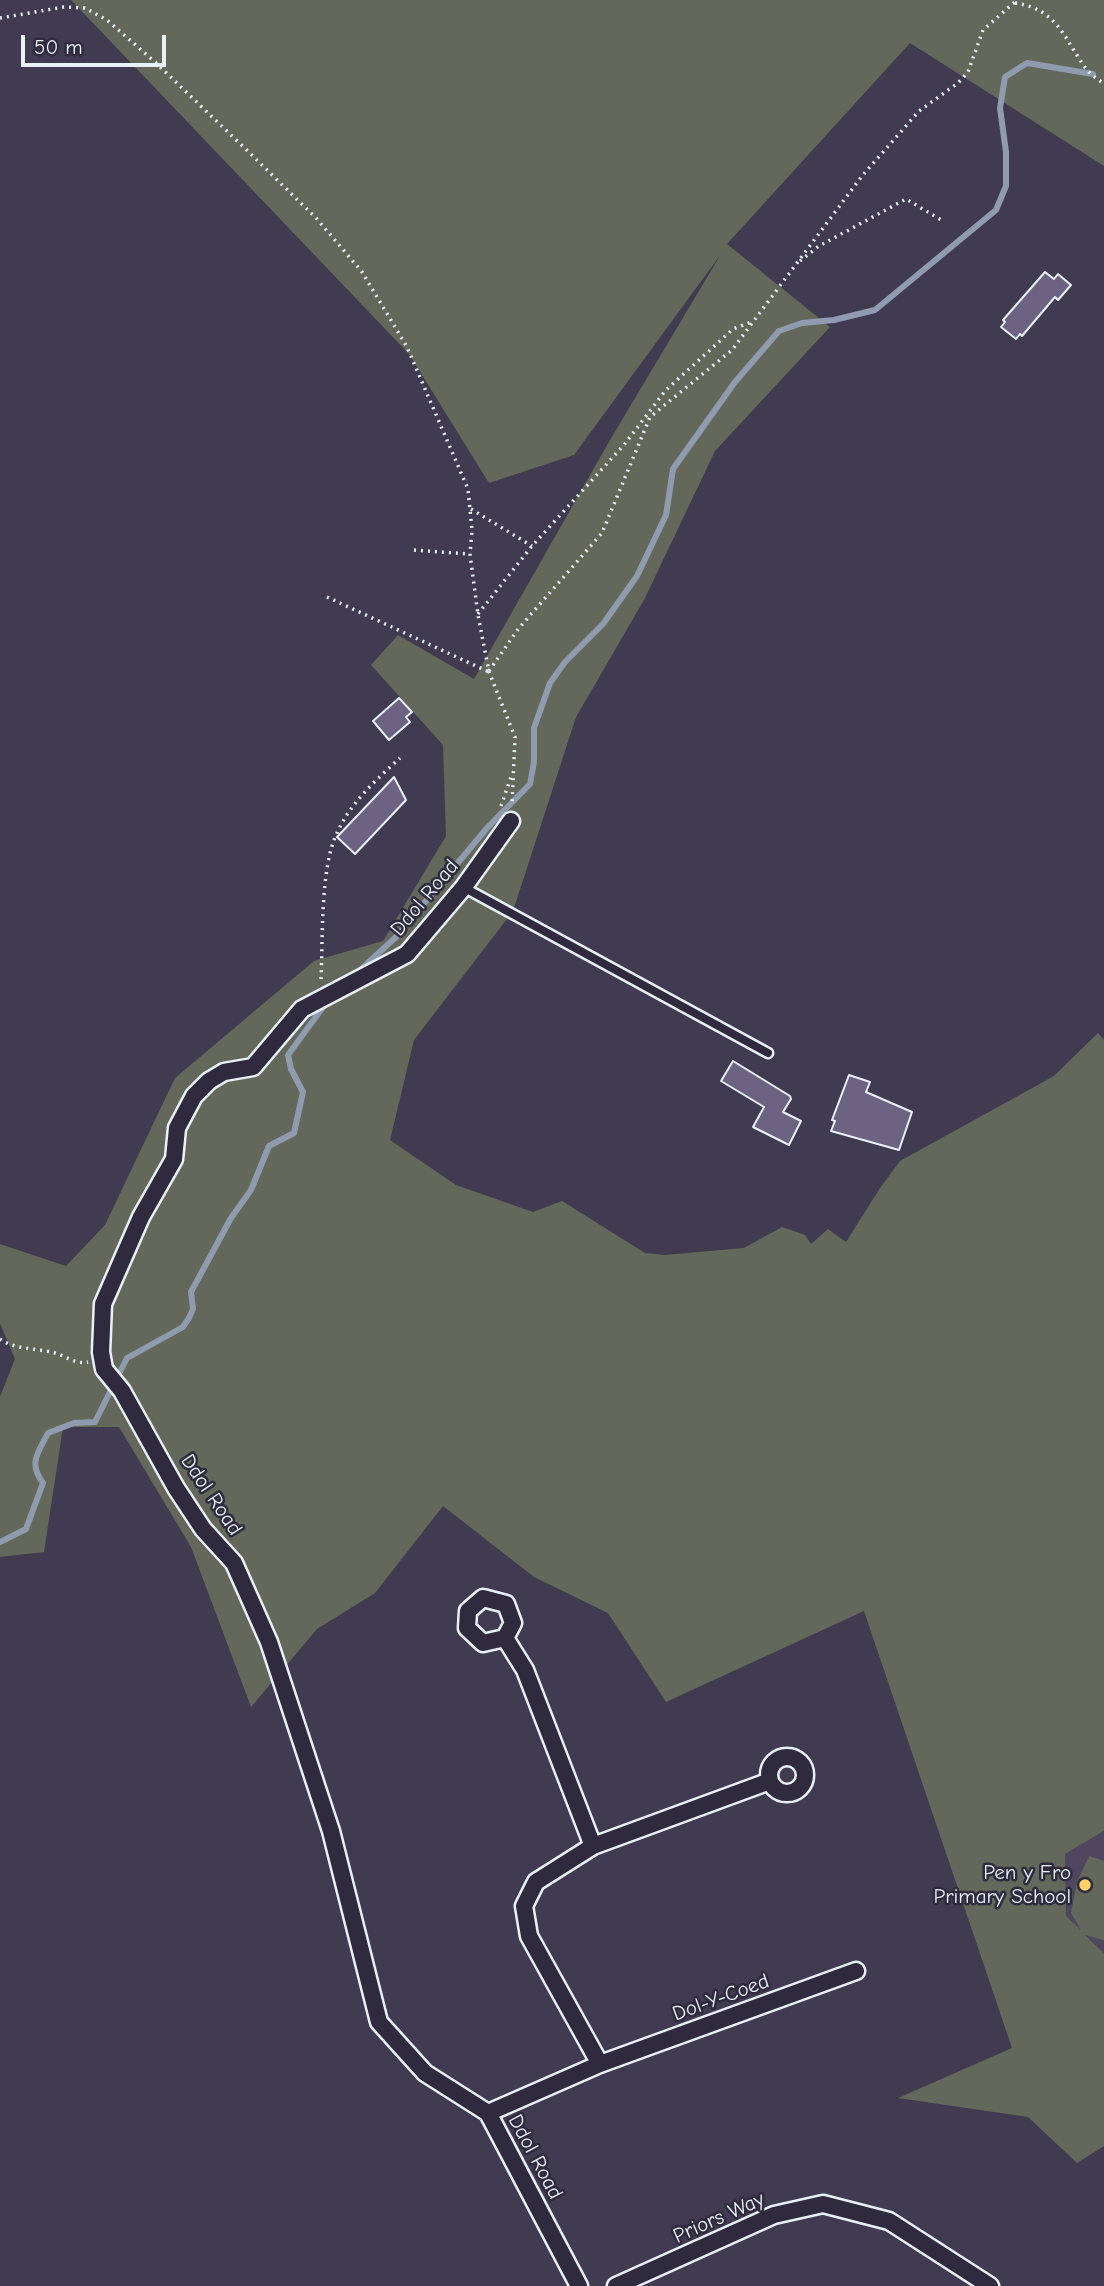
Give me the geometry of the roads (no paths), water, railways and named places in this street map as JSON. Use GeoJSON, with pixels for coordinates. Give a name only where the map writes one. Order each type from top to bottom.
{"type":"FeatureCollection","features":[{"type":"Feature","properties":{"kind":"street","name":"Ddol Road"},"geometry":{"type":"LineString","coordinates":[[511,821],[463,887],[407,954],[302,1009],[253,1067],[224,1072],[209,1081],[194,1096],[177,1128],[174,1159],[141,1217],[103,1304],[102,1359],[104,1369],[159,1454],[176,1488],[203,1529],[234,1563],[269,1643],[331,1831],[379,2022],[425,2073],[488,2113],[579,2286]]}},
{"type":"Feature","properties":{"kind":"street"},"geometry":{"type":"LineString","coordinates":[[505,1638],[525,1670],[593,1846]]}},
{"type":"Feature","properties":{"kind":"street"},"geometry":{"type":"LineString","coordinates":[[600,2064],[529,1936],[524,1906],[536,1882],[593,1846],[770,1781]]}},
{"type":"Feature","properties":{"kind":"street","name":"Dol-Y-Coed"},"geometry":{"type":"LineString","coordinates":[[488,2113],[600,2064],[856,1970]]}},
{"type":"Feature","properties":{"kind":"street","name":"Priors Way"},"geometry":{"type":"LineString","coordinates":[[616,2286],[774,2215],[823,2204],[889,2221],[990,2286]]}},
{"type":"Feature","properties":{"kind":"lane"},"geometry":{"type":"LineString","coordinates":[[463,887],[768,1053]]}},
{"type":"Feature","properties":{"kind":"waterway"},"geometry":{"type":"LineString","coordinates":[[357,973],[396,937],[487,828],[530,784],[534,762],[534,728],[550,683],[565,662],[603,624],[637,576],[666,515],[673,469],[735,382],[779,331],[802,323],[834,320],[875,310],[996,210],[1006,186],[1006,152],[1000,108],[1005,77],[1027,63],[1093,74]]}},
{"type":"Feature","properties":{"kind":"waterway"},"geometry":{"type":"LineString","coordinates":[[0,1542],[26,1529],[43,1483],[35,1464],[48,1433],[74,1423],[95,1422],[127,1358],[183,1327],[189,1318],[193,1309],[191,1292],[231,1218],[251,1190],[269,1146],[294,1133],[303,1092],[291,1069],[288,1055],[326,1003]]}},
{"type":"Feature","properties":{"kind":"place","name":"Pen y Fro Primary School"},"geometry":{"type":"Point","coordinates":[1085,1885]}}]}
